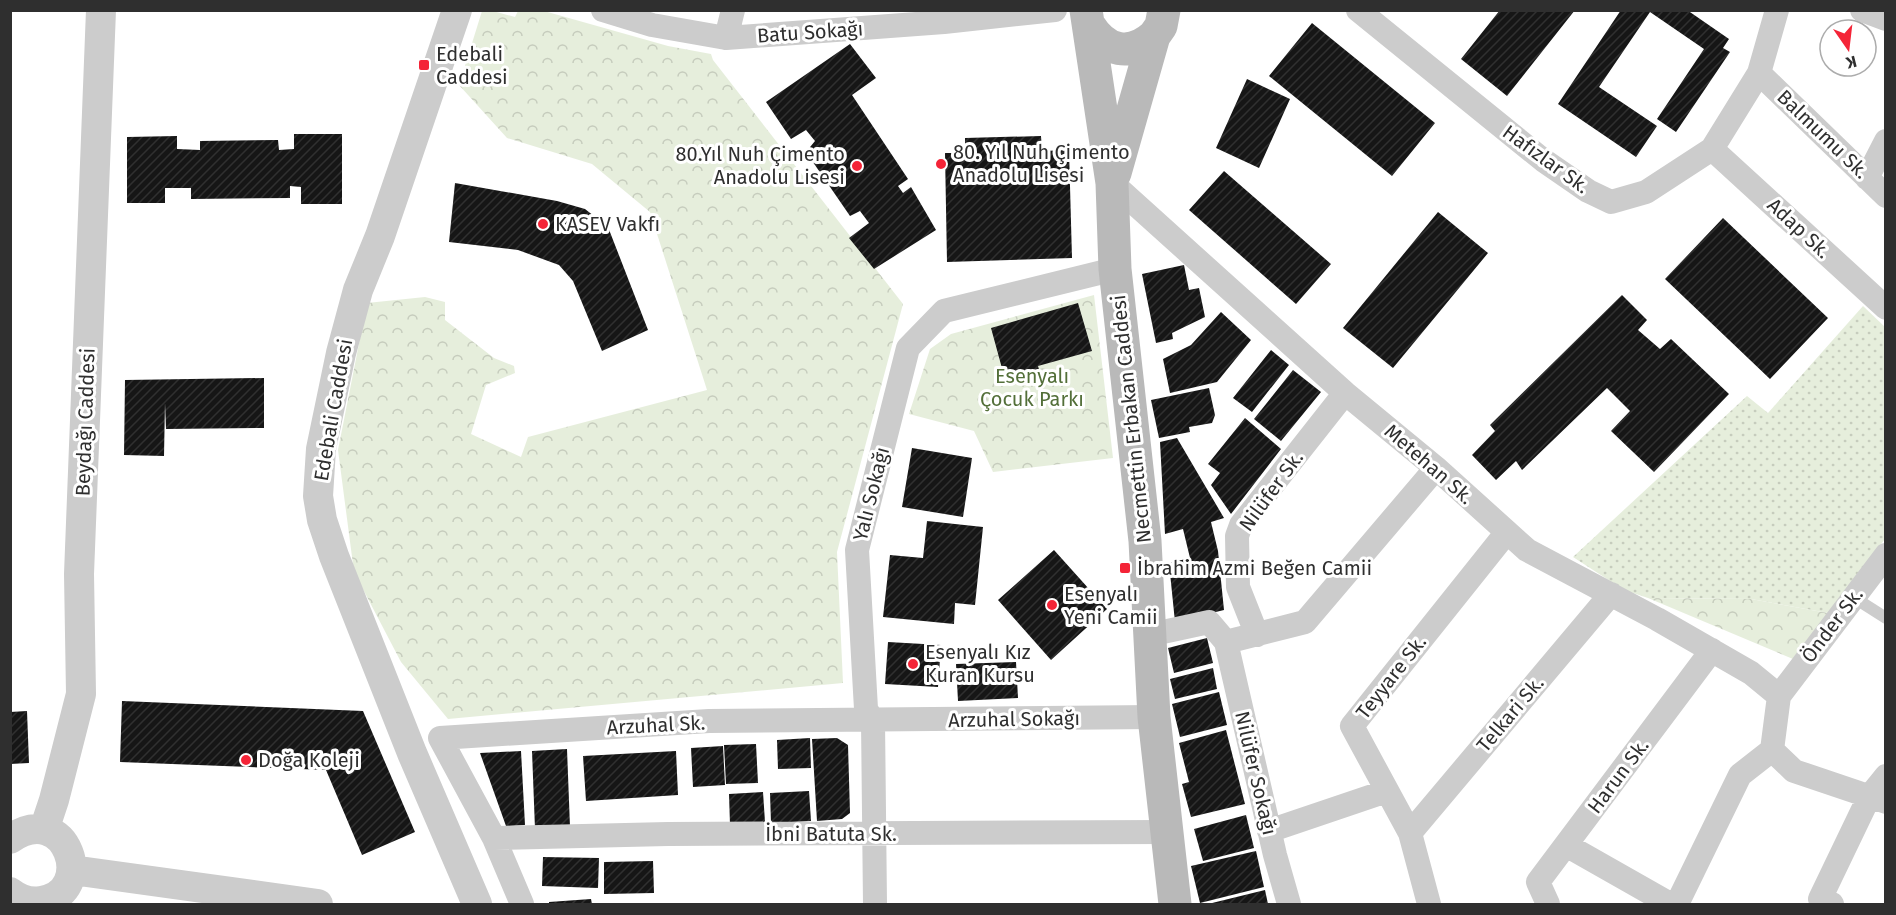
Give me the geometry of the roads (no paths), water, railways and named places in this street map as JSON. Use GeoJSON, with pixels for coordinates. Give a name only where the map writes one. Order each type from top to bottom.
{"type":"FeatureCollection","features":[{"type":"Feature","properties":{"kind":"main road","name":"Necmettin Erbakan Caddesi"},"geometry":{"type":"LineString","coordinates":[[1081,16],[1101,41],[1119,49],[1132,49],[1144,45],[1159,23]]}},
{"type":"Feature","properties":{"kind":"main road","name":"Necmettin Erbakan Caddesi"},"geometry":{"type":"LineString","coordinates":[[1081,16],[1112,183],[1115,269],[1145,541],[1154,717],[1175,904]]}},
{"type":"Feature","properties":{"kind":"main road","name":"Necmettin Erbakan Caddesi"},"geometry":{"type":"LineString","coordinates":[[1112,183],[1159,23]]}},
{"type":"Feature","properties":{"kind":"street","name":"Beydağı Caddesi"},"geometry":{"type":"LineString","coordinates":[[45,830],[81,694],[79,574],[101,10]]}},
{"type":"Feature","properties":{"kind":"street","name":"Edebali Caddesi"},"geometry":{"type":"LineString","coordinates":[[457,10],[380,236],[358,290],[341,353],[321,449],[318,496],[322,520],[334,556],[466,897]]}},
{"type":"Feature","properties":{"kind":"street","name":"Batu Sokağı"},"geometry":{"type":"LineString","coordinates":[[603,10],[652,25],[726,38],[944,22],[1055,10]]}},
{"type":"Feature","properties":{"kind":"street"},"geometry":{"type":"LineString","coordinates":[[726,38],[733,10]]}},
{"type":"Feature","properties":{"kind":"street","name":"Hafızlar Sk."},"geometry":{"type":"LineString","coordinates":[[1358,10],[1543,160],[1588,191],[1611,202],[1646,192],[1712,149],[1760,73],[1777,10]]}},
{"type":"Feature","properties":{"kind":"street"},"geometry":{"type":"LineString","coordinates":[[1862,10],[1886,19]]}},
{"type":"Feature","properties":{"kind":"street","name":"Balmumu Sk."},"geometry":{"type":"LineString","coordinates":[[1760,73],[1886,196]]}},
{"type":"Feature","properties":{"kind":"street"},"geometry":{"type":"LineString","coordinates":[[1867,178],[1886,141]]}},
{"type":"Feature","properties":{"kind":"street","name":"Adap Sk."},"geometry":{"type":"LineString","coordinates":[[1712,149],[1886,308]]}},
{"type":"Feature","properties":{"kind":"street","name":"Metehan Sk."},"geometry":{"type":"LineString","coordinates":[[1112,183],[1345,393],[1436,468],[1527,550],[1712,650],[1751,673],[1779,696]]}},
{"type":"Feature","properties":{"kind":"street","name":"Yalı Sokağı"},"geometry":{"type":"LineString","coordinates":[[875,904],[873,720],[866,708],[857,550],[908,348],[944,311],[1115,269]]}},
{"type":"Feature","properties":{"kind":"street","name":"Nilüfer Sk."},"geometry":{"type":"LineString","coordinates":[[1257,634],[1238,587],[1237,536],[1240,525],[1345,393]]}},
{"type":"Feature","properties":{"kind":"street"},"geometry":{"type":"LineString","coordinates":[[1149,635],[1209,622],[1226,642],[1305,622],[1436,468]]}},
{"type":"Feature","properties":{"kind":"street","name":"Teyyare Sk."},"geometry":{"type":"LineString","coordinates":[[1429,904],[1410,833],[1352,726],[1507,531]]}},
{"type":"Feature","properties":{"kind":"street","name":"Önder Sk."},"geometry":{"type":"LineString","coordinates":[[1779,696],[1886,555]]}},
{"type":"Feature","properties":{"kind":"street","name":"Telkari Sk."},"geometry":{"type":"LineString","coordinates":[[1410,833],[1611,594]]}},
{"type":"Feature","properties":{"kind":"street","name":"Nilüfer Sokağı"},"geometry":{"type":"LineString","coordinates":[[1226,642],[1269,831],[1289,904]]}},
{"type":"Feature","properties":{"kind":"street","name":"Harun Sk."},"geometry":{"type":"LineString","coordinates":[[1548,904],[1538,882],[1712,650]]}},
{"type":"Feature","properties":{"kind":"street"},"geometry":{"type":"LineString","coordinates":[[1677,904],[1740,775],[1772,750],[1779,696]]}},
{"type":"Feature","properties":{"kind":"street","name":"Arzuhal Sokağı"},"geometry":{"type":"LineString","coordinates":[[873,720],[1154,717]]}},
{"type":"Feature","properties":{"kind":"street","name":"Arzuhal Sk."},"geometry":{"type":"LineString","coordinates":[[494,838],[440,738],[709,721],[873,720]]}},
{"type":"Feature","properties":{"kind":"street"},"geometry":{"type":"LineString","coordinates":[[1772,750],[1794,771],[1877,800]]}},
{"type":"Feature","properties":{"kind":"street"},"geometry":{"type":"LineString","coordinates":[[1824,903],[1877,800],[1886,776]]}},
{"type":"Feature","properties":{"kind":"street"},"geometry":{"type":"LineString","coordinates":[[1269,831],[1387,791]]}},
{"type":"Feature","properties":{"kind":"street"},"geometry":{"type":"LineString","coordinates":[[10,839],[20,832],[32,829],[45,830],[54,834],[69,849],[72,859],[72,870],[63,890],[55,896],[45,901],[34,902],[18,899]]}},
{"type":"Feature","properties":{"kind":"street","name":"İbni Batuta Sk."},"geometry":{"type":"LineString","coordinates":[[494,838],[668,834],[1168,832]]}},
{"type":"Feature","properties":{"kind":"street"},"geometry":{"type":"LineString","coordinates":[[494,838],[522,904]]}},
{"type":"Feature","properties":{"kind":"street"},"geometry":{"type":"LineString","coordinates":[[1566,845],[1670,904]]}},
{"type":"Feature","properties":{"kind":"street"},"geometry":{"type":"LineString","coordinates":[[72,870],[318,904]]}},
{"type":"Feature","properties":{"kind":"lane"},"geometry":{"type":"LineString","coordinates":[[1854,597],[1886,618]]}},
{"type":"Feature","properties":{"kind":"place","name":"Edebali̇ Caddesi̇"},"geometry":{"type":"Point","coordinates":[424,65]}},
{"type":"Feature","properties":{"kind":"place","name":"80. Yıl Nuh Çimento Anadolu Lisesi"},"geometry":{"type":"Point","coordinates":[941,164]}},
{"type":"Feature","properties":{"kind":"place","name":"80.Yıl Nuh Çimento Anadolu Lisesi"},"geometry":{"type":"Point","coordinates":[857,166]}},
{"type":"Feature","properties":{"kind":"place","name":"KASEV Vakfı"},"geometry":{"type":"Point","coordinates":[543,224]}},
{"type":"Feature","properties":{"kind":"place","name":"İbrahim Azmi Beğen Camii"},"geometry":{"type":"Point","coordinates":[1125,568]}},
{"type":"Feature","properties":{"kind":"place","name":"Esenyalı Yeni Camii"},"geometry":{"type":"Point","coordinates":[1052,605]}},
{"type":"Feature","properties":{"kind":"place","name":"Esenyalı Kız Kuran Kursu"},"geometry":{"type":"Point","coordinates":[913,664]}},
{"type":"Feature","properties":{"kind":"place","name":"Doğa Koleji"},"geometry":{"type":"Point","coordinates":[246,760]}},
{"type":"Feature","properties":{"kind":"park label","name":"Esenyalı Çocuk Parkı"},"geometry":{"type":"Point","coordinates":[1032,388]}}]}
